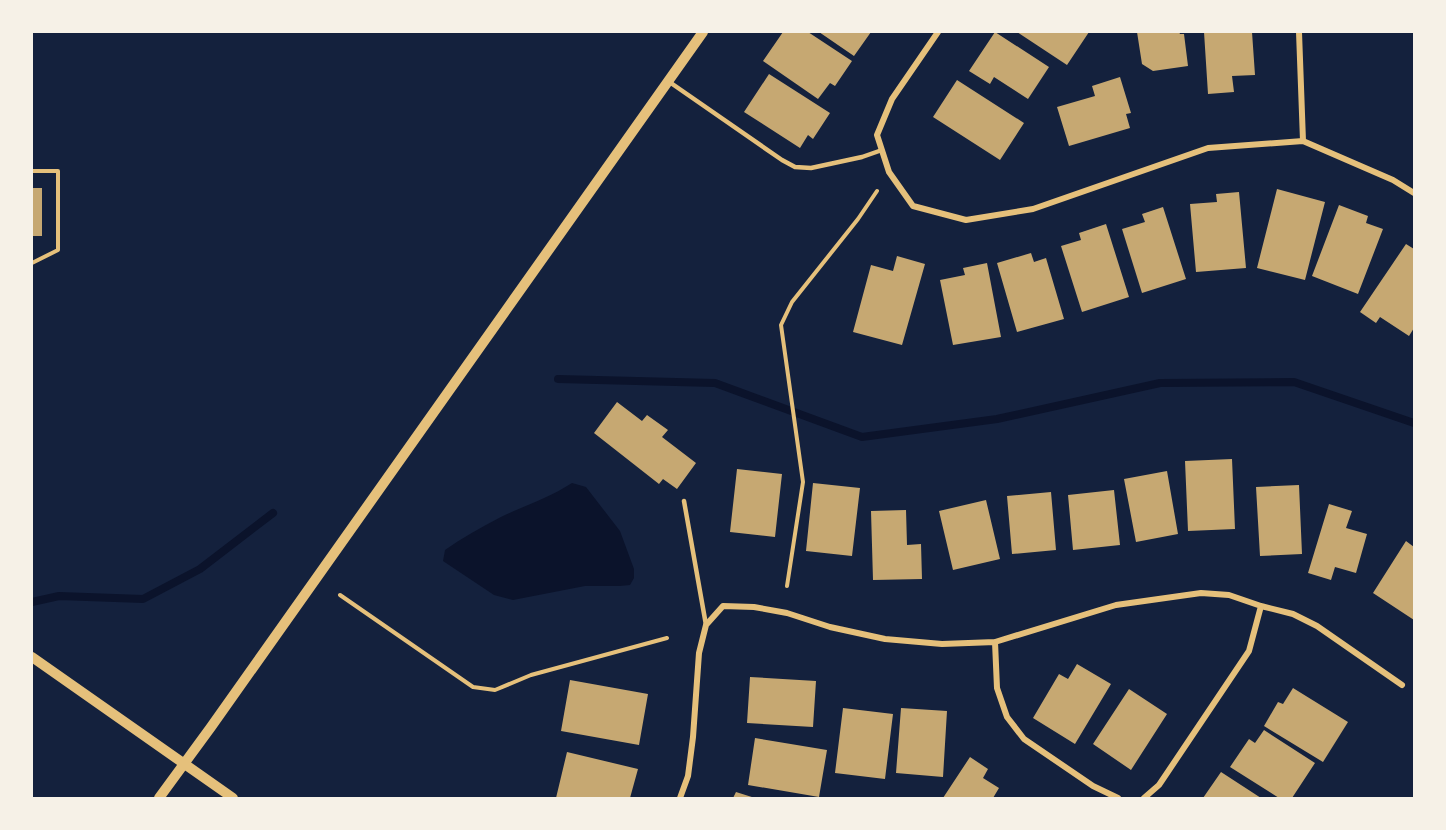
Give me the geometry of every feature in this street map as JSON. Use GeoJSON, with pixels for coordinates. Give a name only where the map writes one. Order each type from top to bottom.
{"type":"FeatureCollection","features":[{"type":"Feature","properties":{"kind":"street"},"geometry":{"type":"LineString","coordinates":[[159,798],[703,32]]}},
{"type":"Feature","properties":{"kind":"street"},"geometry":{"type":"LineString","coordinates":[[938,32],[892,99],[877,135],[889,172],[913,206],[966,220],[1032,209],[1208,148],[1303,141],[1393,180],[1414,193]]}},
{"type":"Feature","properties":{"kind":"street"},"geometry":{"type":"LineString","coordinates":[[1299,32],[1303,141]]}},
{"type":"Feature","properties":{"kind":"street"},"geometry":{"type":"LineString","coordinates":[[680,798],[688,776],[699,653],[706,625],[723,606],[754,607],[787,613],[830,627],[885,639],[942,644],[995,642],[1116,605],[1201,593],[1229,596],[1293,614],[1317,626],[1402,685]]}},
{"type":"Feature","properties":{"kind":"street"},"geometry":{"type":"LineString","coordinates":[[1144,798],[1160,785],[1249,651],[1262,606]]}},
{"type":"Feature","properties":{"kind":"street"},"geometry":{"type":"LineString","coordinates":[[995,642],[997,688],[1007,717],[1024,739],[1093,786],[1118,798]]}},
{"type":"Feature","properties":{"kind":"street"},"geometry":{"type":"LineString","coordinates":[[32,657],[233,798]]}},
{"type":"Feature","properties":{"kind":"lane"},"geometry":{"type":"LineString","coordinates":[[668,81],[795,167],[811,168],[862,157],[882,150]]}},
{"type":"Feature","properties":{"kind":"lane"},"geometry":{"type":"LineString","coordinates":[[684,501],[706,625]]}},
{"type":"Feature","properties":{"kind":"path"},"geometry":{"type":"LineString","coordinates":[[32,171],[58,171],[58,250],[32,263]]}},
{"type":"Feature","properties":{"kind":"path"},"geometry":{"type":"LineString","coordinates":[[788,586],[803,482],[781,325],[792,302],[858,219],[877,191]]}},
{"type":"Feature","properties":{"kind":"path"},"geometry":{"type":"LineString","coordinates":[[340,595],[473,687],[495,690],[531,675],[667,638]]}},
{"type":"Feature","properties":{"kind":"water"},"geometry":{"type":"Polygon","coordinates":[[[572,483],[586,487],[620,531],[634,569],[634,578],[630,585],[585,586],[513,600],[494,595],[443,561],[445,550],[465,537],[572,483]]]}},
{"type":"Feature","properties":{"kind":"building"},"geometry":{"type":"Polygon","coordinates":[[[783,32],[808,32],[852,61],[835,86],[830,83],[818,99],[763,61],[783,32]]]}},
{"type":"Feature","properties":{"kind":"building"},"geometry":{"type":"Polygon","coordinates":[[[819,32],[871,32],[854,56],[819,32]]]}},
{"type":"Feature","properties":{"kind":"building"},"geometry":{"type":"Polygon","coordinates":[[[995,32],[1049,67],[1028,99],[994,77],[990,84],[969,71],[995,32]]]}},
{"type":"Feature","properties":{"kind":"building"},"geometry":{"type":"Polygon","coordinates":[[[1017,32],[1089,32],[1067,65],[1017,32]]]}},
{"type":"Feature","properties":{"kind":"building"},"geometry":{"type":"Polygon","coordinates":[[[1137,32],[1184,34],[1188,66],[1153,71],[1142,64],[1137,32]]]}},
{"type":"Feature","properties":{"kind":"building"},"geometry":{"type":"Polygon","coordinates":[[[1204,32],[1252,32],[1255,75],[1232,76],[1234,92],[1208,94],[1204,32]]]}},
{"type":"Feature","properties":{"kind":"building"},"geometry":{"type":"Polygon","coordinates":[[[769,74],[830,113],[813,139],[808,135],[800,148],[744,112],[769,74]]]}},
{"type":"Feature","properties":{"kind":"building"},"geometry":{"type":"Polygon","coordinates":[[[1120,77],[1131,113],[1126,114],[1130,128],[1069,146],[1057,107],[1095,96],[1092,86],[1120,77]]]}},
{"type":"Feature","properties":{"kind":"building"},"geometry":{"type":"Polygon","coordinates":[[[957,80],[1024,123],[1000,160],[933,117],[957,80]]]}},
{"type":"Feature","properties":{"kind":"building"},"geometry":{"type":"Polygon","coordinates":[[[32,188],[42,188],[42,236],[32,236],[32,188]]]}},
{"type":"Feature","properties":{"kind":"building"},"geometry":{"type":"Polygon","coordinates":[[[1277,189],[1325,202],[1305,280],[1257,268],[1277,189]]]}},
{"type":"Feature","properties":{"kind":"building"},"geometry":{"type":"Polygon","coordinates":[[[1239,192],[1246,268],[1196,272],[1190,204],[1217,202],[1216,194],[1239,192]]]}},
{"type":"Feature","properties":{"kind":"building"},"geometry":{"type":"Polygon","coordinates":[[[1339,205],[1368,216],[1366,223],[1383,229],[1358,294],[1312,276],[1339,205]]]}},
{"type":"Feature","properties":{"kind":"building"},"geometry":{"type":"Polygon","coordinates":[[[1163,207],[1186,279],[1142,293],[1122,229],[1145,222],[1142,214],[1163,207]]]}},
{"type":"Feature","properties":{"kind":"building"},"geometry":{"type":"Polygon","coordinates":[[[1106,224],[1129,297],[1082,312],[1061,246],[1081,240],[1079,233],[1106,224]]]}},
{"type":"Feature","properties":{"kind":"building"},"geometry":{"type":"Polygon","coordinates":[[[1406,244],[1414,249],[1414,328],[1409,336],[1380,317],[1376,323],[1360,312],[1406,244]]]}},
{"type":"Feature","properties":{"kind":"building"},"geometry":{"type":"Polygon","coordinates":[[[1031,253],[1034,262],[1046,258],[1064,319],[1017,332],[997,263],[1031,253]]]}},
{"type":"Feature","properties":{"kind":"building"},"geometry":{"type":"Polygon","coordinates":[[[897,256],[925,264],[902,345],[853,332],[871,265],[893,271],[897,256]]]}},
{"type":"Feature","properties":{"kind":"building"},"geometry":{"type":"Polygon","coordinates":[[[987,263],[1001,337],[953,345],[940,280],[965,275],[963,268],[987,263]]]}},
{"type":"Feature","properties":{"kind":"building"},"geometry":{"type":"Polygon","coordinates":[[[617,402],[642,421],[647,415],[668,430],[662,437],[696,463],[677,489],[663,479],[659,484],[594,433],[617,402]]]}},
{"type":"Feature","properties":{"kind":"building"},"geometry":{"type":"Polygon","coordinates":[[[1232,459],[1235,529],[1188,531],[1185,461],[1232,459]]]}},
{"type":"Feature","properties":{"kind":"building"},"geometry":{"type":"Polygon","coordinates":[[[737,469],[782,474],[775,537],[730,532],[737,469]]]}},
{"type":"Feature","properties":{"kind":"building"},"geometry":{"type":"Polygon","coordinates":[[[1167,471],[1178,534],[1136,542],[1124,479],[1167,471]]]}},
{"type":"Feature","properties":{"kind":"building"},"geometry":{"type":"Polygon","coordinates":[[[813,483],[860,488],[852,556],[806,551],[813,483]]]}},
{"type":"Feature","properties":{"kind":"building"},"geometry":{"type":"Polygon","coordinates":[[[1299,485],[1302,554],[1260,556],[1256,487],[1299,485]]]}},
{"type":"Feature","properties":{"kind":"building"},"geometry":{"type":"Polygon","coordinates":[[[1114,490],[1120,545],[1073,550],[1068,495],[1114,490]]]}},
{"type":"Feature","properties":{"kind":"building"},"geometry":{"type":"Polygon","coordinates":[[[1051,492],[1056,550],[1012,554],[1007,496],[1051,492]]]}},
{"type":"Feature","properties":{"kind":"building"},"geometry":{"type":"Polygon","coordinates":[[[986,500],[1000,559],[953,570],[939,511],[986,500]]]}},
{"type":"Feature","properties":{"kind":"building"},"geometry":{"type":"Polygon","coordinates":[[[1329,504],[1352,511],[1346,528],[1367,534],[1356,573],[1335,567],[1331,580],[1308,573],[1329,504]]]}},
{"type":"Feature","properties":{"kind":"building"},"geometry":{"type":"Polygon","coordinates":[[[906,510],[907,545],[921,544],[922,579],[873,580],[871,511],[906,510]]]}},
{"type":"Feature","properties":{"kind":"building"},"geometry":{"type":"Polygon","coordinates":[[[1406,541],[1414,547],[1414,620],[1373,593],[1406,541]]]}},
{"type":"Feature","properties":{"kind":"building"},"geometry":{"type":"Polygon","coordinates":[[[1077,664],[1111,684],[1075,744],[1033,718],[1059,674],[1068,679],[1077,664]]]}},
{"type":"Feature","properties":{"kind":"building"},"geometry":{"type":"Polygon","coordinates":[[[750,677],[816,681],[813,727],[747,723],[750,677]]]}},
{"type":"Feature","properties":{"kind":"building"},"geometry":{"type":"Polygon","coordinates":[[[570,680],[648,694],[639,745],[561,731],[570,680]]]}},
{"type":"Feature","properties":{"kind":"building"},"geometry":{"type":"Polygon","coordinates":[[[1293,688],[1348,722],[1323,762],[1264,726],[1278,702],[1283,704],[1293,688]]]}},
{"type":"Feature","properties":{"kind":"building"},"geometry":{"type":"Polygon","coordinates":[[[1129,689],[1167,714],[1131,770],[1093,744],[1129,689]]]}},
{"type":"Feature","properties":{"kind":"building"},"geometry":{"type":"Polygon","coordinates":[[[843,708],[893,714],[885,779],[835,773],[843,708]]]}},
{"type":"Feature","properties":{"kind":"building"},"geometry":{"type":"Polygon","coordinates":[[[901,708],[947,711],[943,777],[896,773],[901,708]]]}},
{"type":"Feature","properties":{"kind":"building"},"geometry":{"type":"Polygon","coordinates":[[[1264,730],[1315,763],[1292,798],[1279,798],[1230,767],[1249,739],[1255,743],[1264,730]]]}},
{"type":"Feature","properties":{"kind":"building"},"geometry":{"type":"Polygon","coordinates":[[[755,738],[827,750],[819,797],[748,785],[755,738]]]}},
{"type":"Feature","properties":{"kind":"building"},"geometry":{"type":"Polygon","coordinates":[[[567,752],[638,769],[630,798],[556,798],[567,752]]]}},
{"type":"Feature","properties":{"kind":"building"},"geometry":{"type":"Polygon","coordinates":[[[970,757],[988,769],[983,778],[999,788],[993,798],[943,798],[970,757]]]}},
{"type":"Feature","properties":{"kind":"building"},"geometry":{"type":"Polygon","coordinates":[[[1221,772],[1261,798],[1203,798],[1221,772]]]}},
{"type":"Feature","properties":{"kind":"building"},"geometry":{"type":"Polygon","coordinates":[[[736,792],[755,798],[733,798],[736,792]]]}},
{"type":"Feature","properties":{"kind":"waterway"},"geometry":{"type":"LineString","coordinates":[[558,379],[715,383],[862,437],[997,419],[1160,383],[1294,382],[1414,423]]}},
{"type":"Feature","properties":{"kind":"waterway"},"geometry":{"type":"LineString","coordinates":[[32,602],[59,596],[143,599],[200,569],[273,513]]}}]}
